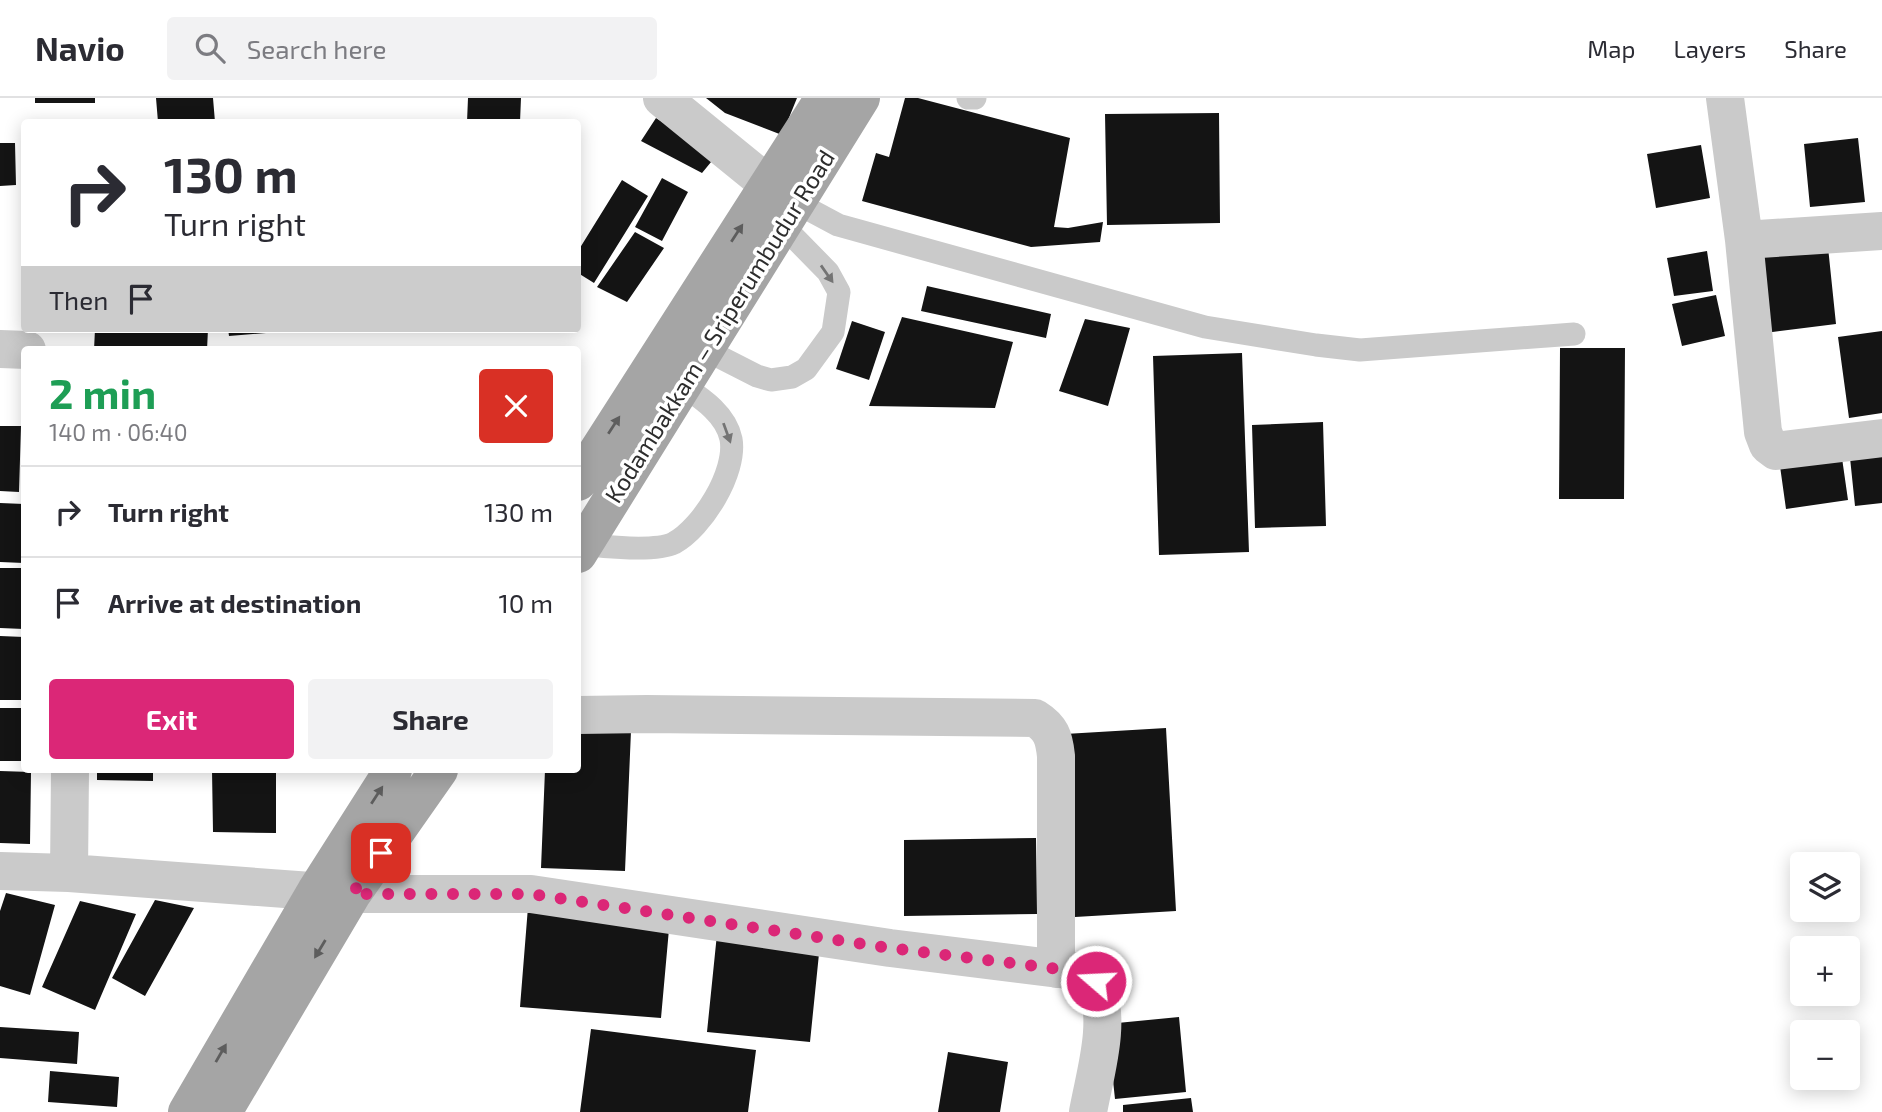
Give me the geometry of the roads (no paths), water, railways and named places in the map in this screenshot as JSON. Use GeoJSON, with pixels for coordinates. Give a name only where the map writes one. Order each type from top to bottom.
{"type":"FeatureCollection","features":[{"type":"Feature","properties":{"kind":"main road","name":"Kodambakkam – Sriperumbudur Road"},"geometry":{"type":"LineString","coordinates":[[581,547],[704,349],[782,203],[824,98]]}},
{"type":"Feature","properties":{"kind":"main road","name":"Kodambakkam – Sriperumbudur Road"},"geometry":{"type":"LineString","coordinates":[[581,478],[861,98]]}},
{"type":"Feature","properties":{"kind":"main road"},"geometry":{"type":"LineString","coordinates":[[223,1112],[392,773]]}},
{"type":"Feature","properties":{"kind":"main road"},"geometry":{"type":"LineString","coordinates":[[187,1112],[334,892],[436,773]]}},
{"type":"Feature","properties":{"kind":"street"},"geometry":{"type":"LineString","coordinates":[[662,98],[782,203]]}},
{"type":"Feature","properties":{"kind":"street"},"geometry":{"type":"LineString","coordinates":[[1725,98],[1744,240],[1763,432],[1776,451],[1882,438]]}},
{"type":"Feature","properties":{"kind":"street"},"geometry":{"type":"LineString","coordinates":[[1744,240],[1882,230]]}},
{"type":"Feature","properties":{"kind":"street"},"geometry":{"type":"LineString","coordinates":[[0,349],[21,350]]}},
{"type":"Feature","properties":{"kind":"street"},"geometry":{"type":"LineString","coordinates":[[581,715],[1035,718],[1047,726],[1054,738],[1056,756],[1056,968]]}},
{"type":"Feature","properties":{"kind":"street"},"geometry":{"type":"LineString","coordinates":[[69,873],[70,773]]}},
{"type":"Feature","properties":{"kind":"street"},"geometry":{"type":"LineString","coordinates":[[0,871],[69,873],[334,892],[531,894],[890,948],[1075,971],[1096,981],[1102,999],[1103,1028],[1088,1112]]}},
{"type":"Feature","properties":{"kind":"lane"},"geometry":{"type":"LineString","coordinates":[[968,98],[975,98]]}},
{"type":"Feature","properties":{"kind":"lane"},"geometry":{"type":"LineString","coordinates":[[782,203],[838,225],[1205,327],[1360,350],[1574,334]]}},
{"type":"Feature","properties":{"kind":"lane"},"geometry":{"type":"LineString","coordinates":[[704,349],[757,376],[771,380],[792,377],[807,369],[833,332],[839,292],[782,203]]}},
{"type":"Feature","properties":{"kind":"lane"},"geometry":{"type":"LineString","coordinates":[[581,549],[672,544],[701,519],[709,508],[730,462],[731,438],[718,413],[682,385]]}}]}
